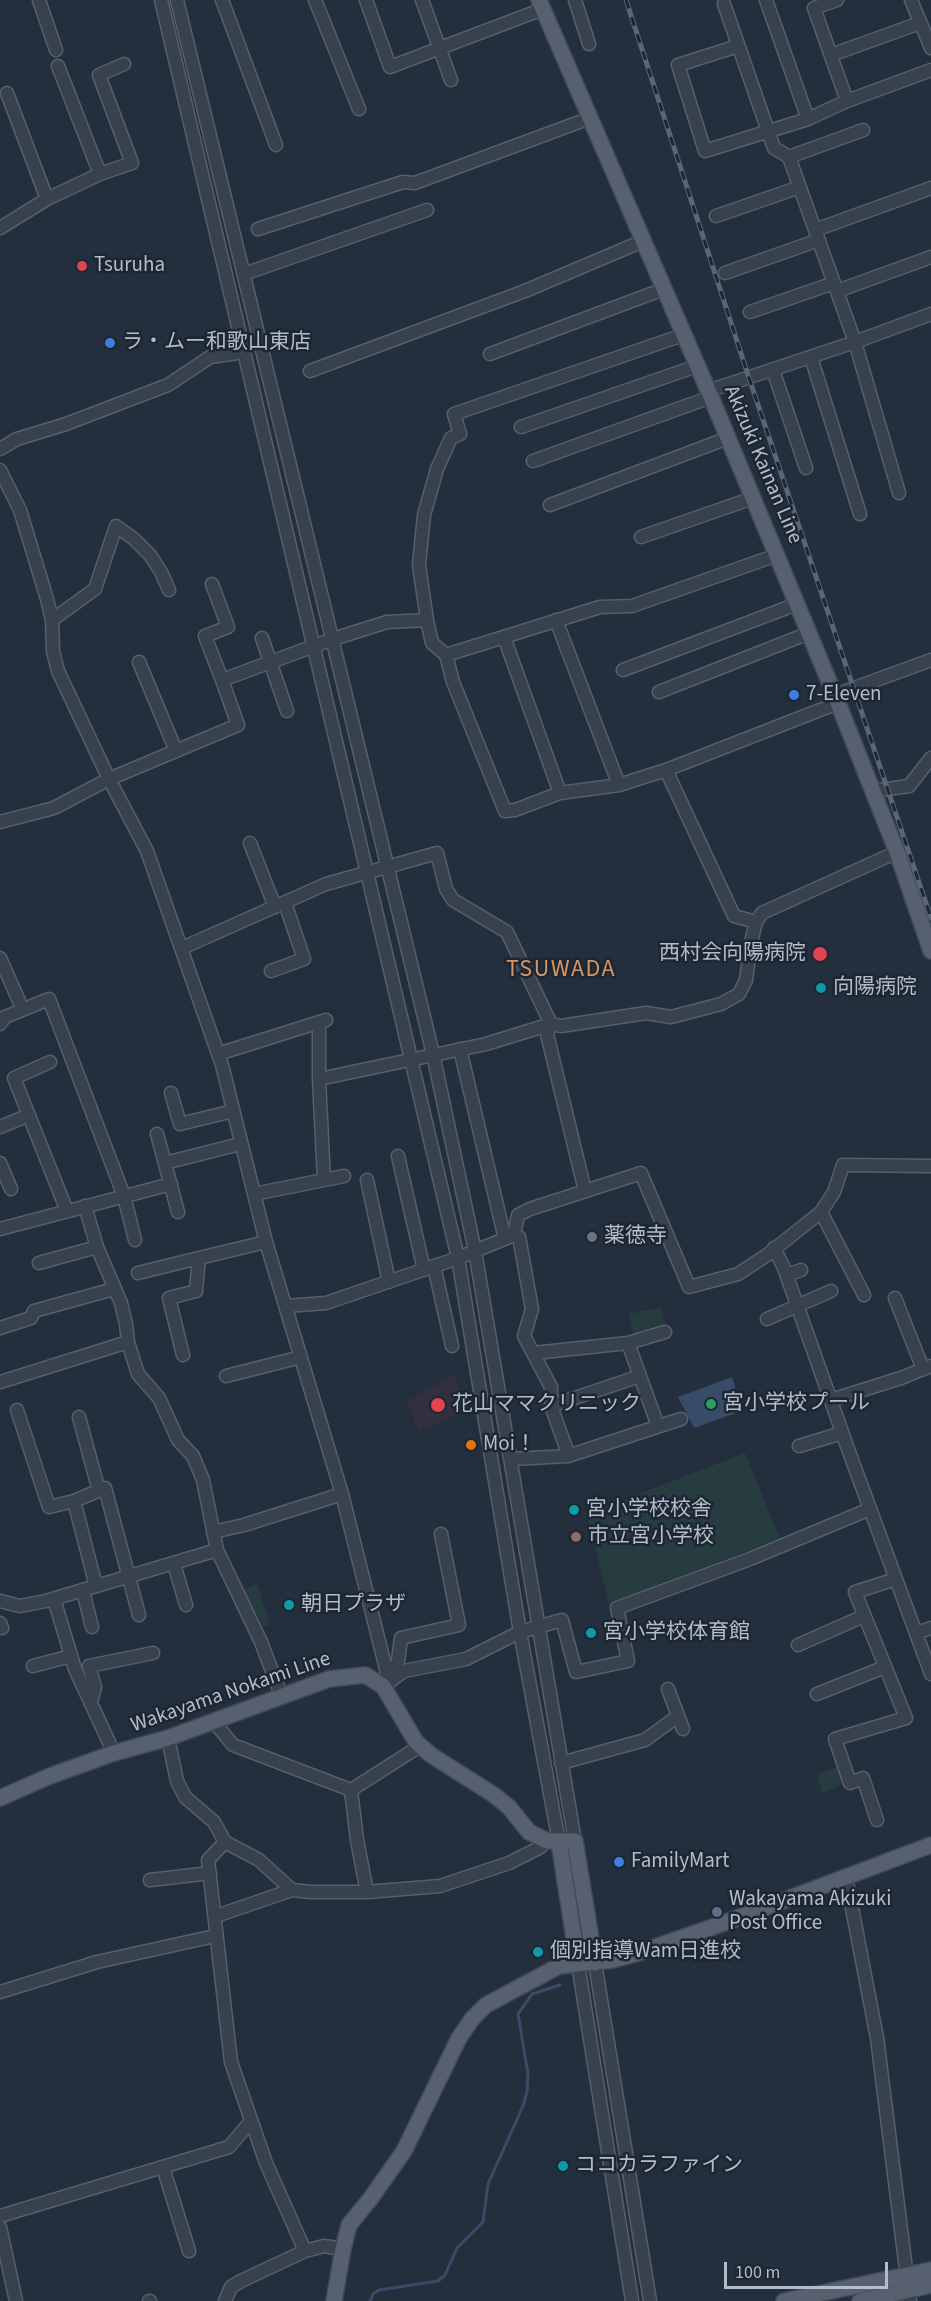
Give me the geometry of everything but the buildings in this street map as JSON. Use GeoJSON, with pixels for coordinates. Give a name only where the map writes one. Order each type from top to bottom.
{"type":"FeatureCollection","features":[{"type":"Feature","properties":{"kind":"main road","name":"Akizuki Kainan Line"},"geometry":{"type":"LineString","coordinates":[[541,4],[777,555],[897,852],[931,951]]}},
{"type":"Feature","properties":{"kind":"main road","name":"Wakayama Nokami Line"},"geometry":{"type":"LineString","coordinates":[[0,1798],[50,1776],[114,1753],[168,1738],[329,1679],[365,1675],[386,1684]]}},
{"type":"Feature","properties":{"kind":"main road"},"geometry":{"type":"LineString","coordinates":[[386,1684],[420,1746],[494,1795],[509,1807],[529,1832],[560,1841]]}},
{"type":"Feature","properties":{"kind":"main road"},"geometry":{"type":"LineString","coordinates":[[560,1841],[595,1963]]}},
{"type":"Feature","properties":{"kind":"main road"},"geometry":{"type":"LineString","coordinates":[[560,1841],[578,1964]]}},
{"type":"Feature","properties":{"kind":"main road"},"geometry":{"type":"LineString","coordinates":[[334,2301],[349,2225],[404,2151],[459,2038],[472,2019],[486,2005],[559,1966],[595,1963],[638,1953],[931,1845]]}},
{"type":"Feature","properties":{"kind":"main road"},"geometry":{"type":"LineString","coordinates":[[784,2301],[909,2289],[931,2270]]}},
{"type":"Feature","properties":{"kind":"main road"},"geometry":{"type":"LineString","coordinates":[[860,2301],[931,2285]]}},
{"type":"Feature","properties":{"kind":"street"},"geometry":{"type":"LineString","coordinates":[[39,0],[56,50]]}},
{"type":"Feature","properties":{"kind":"street"},"geometry":{"type":"LineString","coordinates":[[161,0],[458,1258],[520,1632],[560,1841]]}},
{"type":"Feature","properties":{"kind":"street"},"geometry":{"type":"LineString","coordinates":[[177,0],[434,1054],[475,1251],[561,1763],[560,1841]]}},
{"type":"Feature","properties":{"kind":"street"},"geometry":{"type":"LineString","coordinates":[[222,0],[276,145]]}},
{"type":"Feature","properties":{"kind":"street"},"geometry":{"type":"LineString","coordinates":[[315,0],[359,109]]}},
{"type":"Feature","properties":{"kind":"street"},"geometry":{"type":"LineString","coordinates":[[366,0],[390,67],[541,4]]}},
{"type":"Feature","properties":{"kind":"street"},"geometry":{"type":"LineString","coordinates":[[422,0],[451,80]]}},
{"type":"Feature","properties":{"kind":"street"},"geometry":{"type":"LineString","coordinates":[[575,0],[589,44]]}},
{"type":"Feature","properties":{"kind":"street"},"geometry":{"type":"LineString","coordinates":[[766,0],[808,119]]}},
{"type":"Feature","properties":{"kind":"street"},"geometry":{"type":"LineString","coordinates":[[837,0],[813,4],[847,100]]}},
{"type":"Feature","properties":{"kind":"street"},"geometry":{"type":"LineString","coordinates":[[911,0],[931,48]]}},
{"type":"Feature","properties":{"kind":"street"},"geometry":{"type":"LineString","coordinates":[[724,4],[774,148],[789,157],[836,287],[855,342],[899,493]]}},
{"type":"Feature","properties":{"kind":"street"},"geometry":{"type":"LineString","coordinates":[[831,55],[920,23]]}},
{"type":"Feature","properties":{"kind":"street"},"geometry":{"type":"LineString","coordinates":[[738,46],[678,65],[705,151],[808,119],[847,100],[931,70]]}},
{"type":"Feature","properties":{"kind":"street"},"geometry":{"type":"LineString","coordinates":[[0,228],[47,199],[100,174],[132,163],[99,75],[124,64]]}},
{"type":"Feature","properties":{"kind":"street"},"geometry":{"type":"LineString","coordinates":[[58,66],[100,174]]}},
{"type":"Feature","properties":{"kind":"street"},"geometry":{"type":"LineString","coordinates":[[7,93],[47,199]]}},
{"type":"Feature","properties":{"kind":"street"},"geometry":{"type":"LineString","coordinates":[[258,230],[403,182],[415,183],[590,118]]}},
{"type":"Feature","properties":{"kind":"street"},"geometry":{"type":"LineString","coordinates":[[789,157],[863,130]]}},
{"type":"Feature","properties":{"kind":"street"},"geometry":{"type":"LineString","coordinates":[[716,216],[800,187]]}},
{"type":"Feature","properties":{"kind":"street"},"geometry":{"type":"LineString","coordinates":[[725,273],[931,188]]}},
{"type":"Feature","properties":{"kind":"street"},"geometry":{"type":"LineString","coordinates":[[244,274],[427,210]]}},
{"type":"Feature","properties":{"kind":"street"},"geometry":{"type":"LineString","coordinates":[[310,371],[525,291],[643,241]]}},
{"type":"Feature","properties":{"kind":"street"},"geometry":{"type":"LineString","coordinates":[[750,312],[931,257]]}},
{"type":"Feature","properties":{"kind":"street"},"geometry":{"type":"LineString","coordinates":[[490,354],[664,289]]}},
{"type":"Feature","properties":{"kind":"street"},"geometry":{"type":"LineString","coordinates":[[533,461],[773,370],[931,314]]}},
{"type":"Feature","properties":{"kind":"street"},"geometry":{"type":"LineString","coordinates":[[683,335],[454,414],[460,434],[451,438],[436,470],[424,515],[419,565],[432,643],[447,655],[453,682],[506,810],[514,810],[560,793],[619,785],[666,770],[931,660]]}},
{"type":"Feature","properties":{"kind":"street"},"geometry":{"type":"LineString","coordinates":[[0,449],[17,439],[66,424],[168,385],[210,357],[244,352]]}},
{"type":"Feature","properties":{"kind":"street"},"geometry":{"type":"LineString","coordinates":[[811,357],[860,514]]}},
{"type":"Feature","properties":{"kind":"street"},"geometry":{"type":"LineString","coordinates":[[521,427],[697,366]]}},
{"type":"Feature","properties":{"kind":"street"},"geometry":{"type":"LineString","coordinates":[[773,370],[806,468]]}},
{"type":"Feature","properties":{"kind":"street"},"geometry":{"type":"LineString","coordinates":[[550,505],[728,438]]}},
{"type":"Feature","properties":{"kind":"street"},"geometry":{"type":"LineString","coordinates":[[0,470],[20,510],[52,620],[53,651],[58,671],[147,851],[218,1054],[266,1242],[342,1494],[386,1684]]}},
{"type":"Feature","properties":{"kind":"street"},"geometry":{"type":"LineString","coordinates":[[641,537],[753,498]]}},
{"type":"Feature","properties":{"kind":"street"},"geometry":{"type":"LineString","coordinates":[[52,620],[94,589],[116,526],[150,555],[169,590]]}},
{"type":"Feature","properties":{"kind":"street"},"geometry":{"type":"LineString","coordinates":[[447,655],[600,607],[632,606],[777,555]]}},
{"type":"Feature","properties":{"kind":"street"},"geometry":{"type":"LineString","coordinates":[[0,822],[54,808],[109,778],[238,725],[205,636],[228,627],[212,584]]}},
{"type":"Feature","properties":{"kind":"street"},"geometry":{"type":"LineString","coordinates":[[623,670],[797,604]]}},
{"type":"Feature","properties":{"kind":"street"},"geometry":{"type":"LineString","coordinates":[[222,680],[333,639],[387,622],[427,620]]}},
{"type":"Feature","properties":{"kind":"street"},"geometry":{"type":"LineString","coordinates":[[556,620],[619,785]]}},
{"type":"Feature","properties":{"kind":"street"},"geometry":{"type":"LineString","coordinates":[[659,692],[809,633]]}},
{"type":"Feature","properties":{"kind":"street"},"geometry":{"type":"LineString","coordinates":[[504,637],[560,793]]}},
{"type":"Feature","properties":{"kind":"street"},"geometry":{"type":"LineString","coordinates":[[262,638],[287,711]]}},
{"type":"Feature","properties":{"kind":"street"},"geometry":{"type":"LineString","coordinates":[[139,662],[176,751]]}},
{"type":"Feature","properties":{"kind":"street"},"geometry":{"type":"LineString","coordinates":[[873,791],[909,786],[931,758]]}},
{"type":"Feature","properties":{"kind":"street"},"geometry":{"type":"LineString","coordinates":[[666,770],[734,916],[756,922]]}},
{"type":"Feature","properties":{"kind":"street"},"geometry":{"type":"LineString","coordinates":[[250,843],[304,960],[271,971]]}},
{"type":"Feature","properties":{"kind":"street"},"geometry":{"type":"LineString","coordinates":[[319,1079],[486,1044],[551,1024],[561,1026],[646,1013],[671,1017],[721,1004],[739,994],[746,980],[751,942],[756,922],[762,913],[897,852]]}},
{"type":"Feature","properties":{"kind":"street"},"geometry":{"type":"LineString","coordinates":[[182,948],[326,884],[437,853],[446,889],[453,900],[507,933],[551,1024],[547,1034],[585,1191]]}},
{"type":"Feature","properties":{"kind":"street"},"geometry":{"type":"LineString","coordinates":[[0,958],[19,1001]]}},
{"type":"Feature","properties":{"kind":"street"},"geometry":{"type":"LineString","coordinates":[[0,1024],[5,1017],[49,999],[124,1196],[135,1240]]}},
{"type":"Feature","properties":{"kind":"street"},"geometry":{"type":"LineString","coordinates":[[218,1054],[322,1022],[319,1079],[324,1180]]}},
{"type":"Feature","properties":{"kind":"street"},"geometry":{"type":"LineString","coordinates":[[460,1049],[509,1237]]}},
{"type":"Feature","properties":{"kind":"street"},"geometry":{"type":"LineString","coordinates":[[50,1062],[15,1078],[67,1211]]}},
{"type":"Feature","properties":{"kind":"street"},"geometry":{"type":"LineString","coordinates":[[171,1093],[180,1124],[233,1111]]}},
{"type":"Feature","properties":{"kind":"street"},"geometry":{"type":"LineString","coordinates":[[0,1127],[29,1115]]}},
{"type":"Feature","properties":{"kind":"street"},"geometry":{"type":"LineString","coordinates":[[157,1134],[178,1212]]}},
{"type":"Feature","properties":{"kind":"street"},"geometry":{"type":"LineString","coordinates":[[165,1163],[240,1144]]}},
{"type":"Feature","properties":{"kind":"street"},"geometry":{"type":"LineString","coordinates":[[398,1156],[452,1346]]}},
{"type":"Feature","properties":{"kind":"street"},"geometry":{"type":"LineString","coordinates":[[0,1163],[3,1176],[11,1189]]}},
{"type":"Feature","properties":{"kind":"street"},"geometry":{"type":"LineString","coordinates":[[509,1237],[518,1215],[641,1173],[689,1287],[738,1274],[821,1212],[834,1192],[843,1165],[931,1166]]}},
{"type":"Feature","properties":{"kind":"street"},"geometry":{"type":"LineString","coordinates":[[254,1194],[344,1176]]}},
{"type":"Feature","properties":{"kind":"street"},"geometry":{"type":"LineString","coordinates":[[367,1180],[389,1282]]}},
{"type":"Feature","properties":{"kind":"street"},"geometry":{"type":"LineString","coordinates":[[0,1229],[171,1184]]}},
{"type":"Feature","properties":{"kind":"street"},"geometry":{"type":"LineString","coordinates":[[86,1206],[97,1247],[126,1324],[128,1342],[138,1374],[159,1398],[178,1440],[193,1456],[203,1480],[217,1550],[261,1642],[282,1697]]}},
{"type":"Feature","properties":{"kind":"street"},"geometry":{"type":"LineString","coordinates":[[821,1212],[864,1294]]}},
{"type":"Feature","properties":{"kind":"street"},"geometry":{"type":"LineString","coordinates":[[286,1306],[326,1303],[458,1258],[509,1237],[519,1237],[532,1309],[524,1336],[551,1387],[551,1406],[569,1456]]}},
{"type":"Feature","properties":{"kind":"street"},"geometry":{"type":"LineString","coordinates":[[138,1273],[266,1242]]}},
{"type":"Feature","properties":{"kind":"street"},"geometry":{"type":"LineString","coordinates":[[39,1263],[97,1247]]}},
{"type":"Feature","properties":{"kind":"street"},"geometry":{"type":"LineString","coordinates":[[774,1248],[787,1275],[842,1433],[931,1674]]}},
{"type":"Feature","properties":{"kind":"street"},"geometry":{"type":"LineString","coordinates":[[183,1355],[169,1298],[196,1291],[198,1258]]}},
{"type":"Feature","properties":{"kind":"street"},"geometry":{"type":"LineString","coordinates":[[787,1275],[801,1270]]}},
{"type":"Feature","properties":{"kind":"street"},"geometry":{"type":"LineString","coordinates":[[0,1328],[31,1318],[34,1311],[114,1289]]}},
{"type":"Feature","properties":{"kind":"street"},"geometry":{"type":"LineString","coordinates":[[766,1319],[831,1291]]}},
{"type":"Feature","properties":{"kind":"street"},"geometry":{"type":"LineString","coordinates":[[831,1400],[927,1368],[895,1298]]}},
{"type":"Feature","properties":{"kind":"street"},"geometry":{"type":"LineString","coordinates":[[534,1353],[628,1343],[665,1332]]}},
{"type":"Feature","properties":{"kind":"street"},"geometry":{"type":"LineString","coordinates":[[0,1382],[128,1342]]}},
{"type":"Feature","properties":{"kind":"street"},"geometry":{"type":"LineString","coordinates":[[628,1343],[658,1426]]}},
{"type":"Feature","properties":{"kind":"street"},"geometry":{"type":"LineString","coordinates":[[226,1376],[301,1357]]}},
{"type":"Feature","properties":{"kind":"street"},"geometry":{"type":"LineString","coordinates":[[551,1406],[640,1376]]}},
{"type":"Feature","properties":{"kind":"street"},"geometry":{"type":"LineString","coordinates":[[17,1410],[49,1507],[74,1501],[105,1488],[139,1615]]}},
{"type":"Feature","properties":{"kind":"street"},"geometry":{"type":"LineString","coordinates":[[79,1417],[99,1491]]}},
{"type":"Feature","properties":{"kind":"street"},"geometry":{"type":"LineString","coordinates":[[511,1459],[569,1456],[681,1419]]}},
{"type":"Feature","properties":{"kind":"street"},"geometry":{"type":"LineString","coordinates":[[799,1446],[842,1433]]}},
{"type":"Feature","properties":{"kind":"street"},"geometry":{"type":"LineString","coordinates":[[213,1532],[244,1525],[342,1494]]}},
{"type":"Feature","properties":{"kind":"street"},"geometry":{"type":"LineString","coordinates":[[74,1501],[96,1587]]}},
{"type":"Feature","properties":{"kind":"street"},"geometry":{"type":"LineString","coordinates":[[386,1684],[404,1671],[466,1659],[520,1632],[562,1620],[576,1672],[628,1662],[617,1608],[750,1559],[870,1509]]}},
{"type":"Feature","properties":{"kind":"street"},"geometry":{"type":"LineString","coordinates":[[386,1684],[398,1661],[401,1638],[459,1625],[441,1534]]}},
{"type":"Feature","properties":{"kind":"street"},"geometry":{"type":"LineString","coordinates":[[0,1600],[20,1606],[54,1599],[217,1550]]}},
{"type":"Feature","properties":{"kind":"street"},"geometry":{"type":"LineString","coordinates":[[174,1564],[186,1605]]}},
{"type":"Feature","properties":{"kind":"street"},"geometry":{"type":"LineString","coordinates":[[877,1820],[863,1778],[850,1783],[835,1739],[906,1718],[855,1592],[896,1580]]}},
{"type":"Feature","properties":{"kind":"street"},"geometry":{"type":"LineString","coordinates":[[83,1591],[92,1626]]}},
{"type":"Feature","properties":{"kind":"street"},"geometry":{"type":"LineString","coordinates":[[54,1599],[71,1656],[114,1753]]}},
{"type":"Feature","properties":{"kind":"street"},"geometry":{"type":"LineString","coordinates":[[798,1645],[864,1616]]}},
{"type":"Feature","properties":{"kind":"street"},"geometry":{"type":"LineString","coordinates":[[916,1634],[931,1628]]}},
{"type":"Feature","properties":{"kind":"street"},"geometry":{"type":"LineString","coordinates":[[91,1702],[95,1687],[89,1666],[153,1653]]}},
{"type":"Feature","properties":{"kind":"street"},"geometry":{"type":"LineString","coordinates":[[33,1666],[71,1656]]}},
{"type":"Feature","properties":{"kind":"street"},"geometry":{"type":"LineString","coordinates":[[817,1694],[885,1667]]}},
{"type":"Feature","properties":{"kind":"street"},"geometry":{"type":"LineString","coordinates":[[668,1689],[683,1729]]}},
{"type":"Feature","properties":{"kind":"street"},"geometry":{"type":"LineString","coordinates":[[561,1763],[645,1740],[678,1716]]}},
{"type":"Feature","properties":{"kind":"street"},"geometry":{"type":"LineString","coordinates":[[214,1722],[233,1745],[351,1790]]}},
{"type":"Feature","properties":{"kind":"street"},"geometry":{"type":"LineString","coordinates":[[168,1738],[177,1781],[184,1797],[214,1822],[225,1842],[259,1860],[292,1890]]}},
{"type":"Feature","properties":{"kind":"street"},"geometry":{"type":"LineString","coordinates":[[351,1790],[420,1746]]}},
{"type":"Feature","properties":{"kind":"street"},"geometry":{"type":"LineString","coordinates":[[351,1790],[357,1840],[367,1892]]}},
{"type":"Feature","properties":{"kind":"street"},"geometry":{"type":"LineString","coordinates":[[216,1916],[292,1890],[367,1892],[440,1887],[509,1863],[539,1848],[560,1841]]}},
{"type":"Feature","properties":{"kind":"street"},"geometry":{"type":"LineString","coordinates":[[225,1842],[208,1860],[231,2062],[266,2163],[305,2251]]}},
{"type":"Feature","properties":{"kind":"street"},"geometry":{"type":"LineString","coordinates":[[150,1880],[210,1873]]}},
{"type":"Feature","properties":{"kind":"street"},"geometry":{"type":"LineString","coordinates":[[846,1877],[877,2037],[909,2289]]}},
{"type":"Feature","properties":{"kind":"street"},"geometry":{"type":"LineString","coordinates":[[0,1992],[97,1962],[215,1936]]}},
{"type":"Feature","properties":{"kind":"street"},"geometry":{"type":"LineString","coordinates":[[595,1963],[650,2301]]}},
{"type":"Feature","properties":{"kind":"street"},"geometry":{"type":"LineString","coordinates":[[578,1964],[632,2301]]}},
{"type":"Feature","properties":{"kind":"street"},"geometry":{"type":"LineString","coordinates":[[0,2216],[229,2147],[251,2121]]}},
{"type":"Feature","properties":{"kind":"street"},"geometry":{"type":"LineString","coordinates":[[163,2167],[189,2252]]}},
{"type":"Feature","properties":{"kind":"street"},"geometry":{"type":"LineString","coordinates":[[0,2227],[16,2301]]}},
{"type":"Feature","properties":{"kind":"street"},"geometry":{"type":"LineString","coordinates":[[225,2301],[231,2287],[305,2251],[324,2246],[343,2249]]}},
{"type":"Feature","properties":{"kind":"shaded area","name":"花山ママクリニック"},"geometry":{"type":"Polygon","coordinates":[[[454,1375],[469,1409],[419,1432],[407,1401],[454,1375]]]}},
{"type":"Feature","properties":{"kind":"green space"},"geometry":{"type":"Polygon","coordinates":[[[661,1307],[666,1328],[634,1337],[629,1314],[661,1307]]]}},
{"type":"Feature","properties":{"kind":"green space"},"geometry":{"type":"Polygon","coordinates":[[[745,1453],[780,1538],[609,1605],[587,1514],[745,1453]]]}},
{"type":"Feature","properties":{"kind":"green space"},"geometry":{"type":"Polygon","coordinates":[[[257,1584],[270,1624],[263,1627],[243,1590],[257,1584]]]}},
{"type":"Feature","properties":{"kind":"green space"},"geometry":{"type":"Polygon","coordinates":[[[838,1767],[844,1783],[822,1794],[817,1774],[838,1767]]]}},
{"type":"Feature","properties":{"kind":"water","name":"宮小学校プール"},"geometry":{"type":"Polygon","coordinates":[[[732,1377],[742,1411],[694,1428],[678,1397],[732,1377]]]}},
{"type":"Feature","properties":{"kind":"waterway"},"geometry":{"type":"LineString","coordinates":[[370,2301],[373,2294],[379,2290],[438,2281],[445,2275],[457,2248],[483,2222],[488,2184],[527,2092],[528,2074],[518,2014],[532,1994],[560,1985]]}},
{"type":"Feature","properties":{"kind":"railway"},"geometry":{"type":"LineString","coordinates":[[626,0],[749,378],[931,918]]}},
{"type":"Feature","properties":{"kind":"place","name":"Tsuruha"},"geometry":{"type":"Point","coordinates":[82,266]}},
{"type":"Feature","properties":{"kind":"place","name":"ラ・ムー和歌山東店"},"geometry":{"type":"Point","coordinates":[110,343]}},
{"type":"Feature","properties":{"kind":"place","name":"7-Eleven"},"geometry":{"type":"Point","coordinates":[794,695]}},
{"type":"Feature","properties":{"kind":"place","name":"西村会向陽病院"},"geometry":{"type":"Point","coordinates":[820,954]}},
{"type":"Feature","properties":{"kind":"place","name":"向陽病院"},"geometry":{"type":"Point","coordinates":[821,988]}},
{"type":"Feature","properties":{"kind":"place","name":"薬徳寺"},"geometry":{"type":"Point","coordinates":[592,1237]}},
{"type":"Feature","properties":{"kind":"place","name":"宮小学校プール"},"geometry":{"type":"Point","coordinates":[711,1404]}},
{"type":"Feature","properties":{"kind":"place","name":"花山ママクリニック"},"geometry":{"type":"Point","coordinates":[438,1405]}},
{"type":"Feature","properties":{"kind":"place","name":"Moi！"},"geometry":{"type":"Point","coordinates":[471,1445]}},
{"type":"Feature","properties":{"kind":"place","name":"宮小学校校舎"},"geometry":{"type":"Point","coordinates":[574,1510]}},
{"type":"Feature","properties":{"kind":"place","name":"市立宮小学校"},"geometry":{"type":"Point","coordinates":[576,1537]}},
{"type":"Feature","properties":{"kind":"place","name":"朝日プラザ"},"geometry":{"type":"Point","coordinates":[289,1605]}},
{"type":"Feature","properties":{"kind":"place","name":"宮小学校体育館"},"geometry":{"type":"Point","coordinates":[591,1633]}},
{"type":"Feature","properties":{"kind":"place","name":"FamilyMart"},"geometry":{"type":"Point","coordinates":[619,1862]}},
{"type":"Feature","properties":{"kind":"place","name":"Wakayama Akizuki Post Office"},"geometry":{"type":"Point","coordinates":[717,1912]}},
{"type":"Feature","properties":{"kind":"place","name":"個別指導Wam日進校"},"geometry":{"type":"Point","coordinates":[538,1952]}},
{"type":"Feature","properties":{"kind":"place","name":"ココカラファイン"},"geometry":{"type":"Point","coordinates":[563,2166]}},
{"type":"Feature","properties":{"kind":"district","name":"TSUWADA"},"geometry":{"type":"Point","coordinates":[561,971]}}]}
